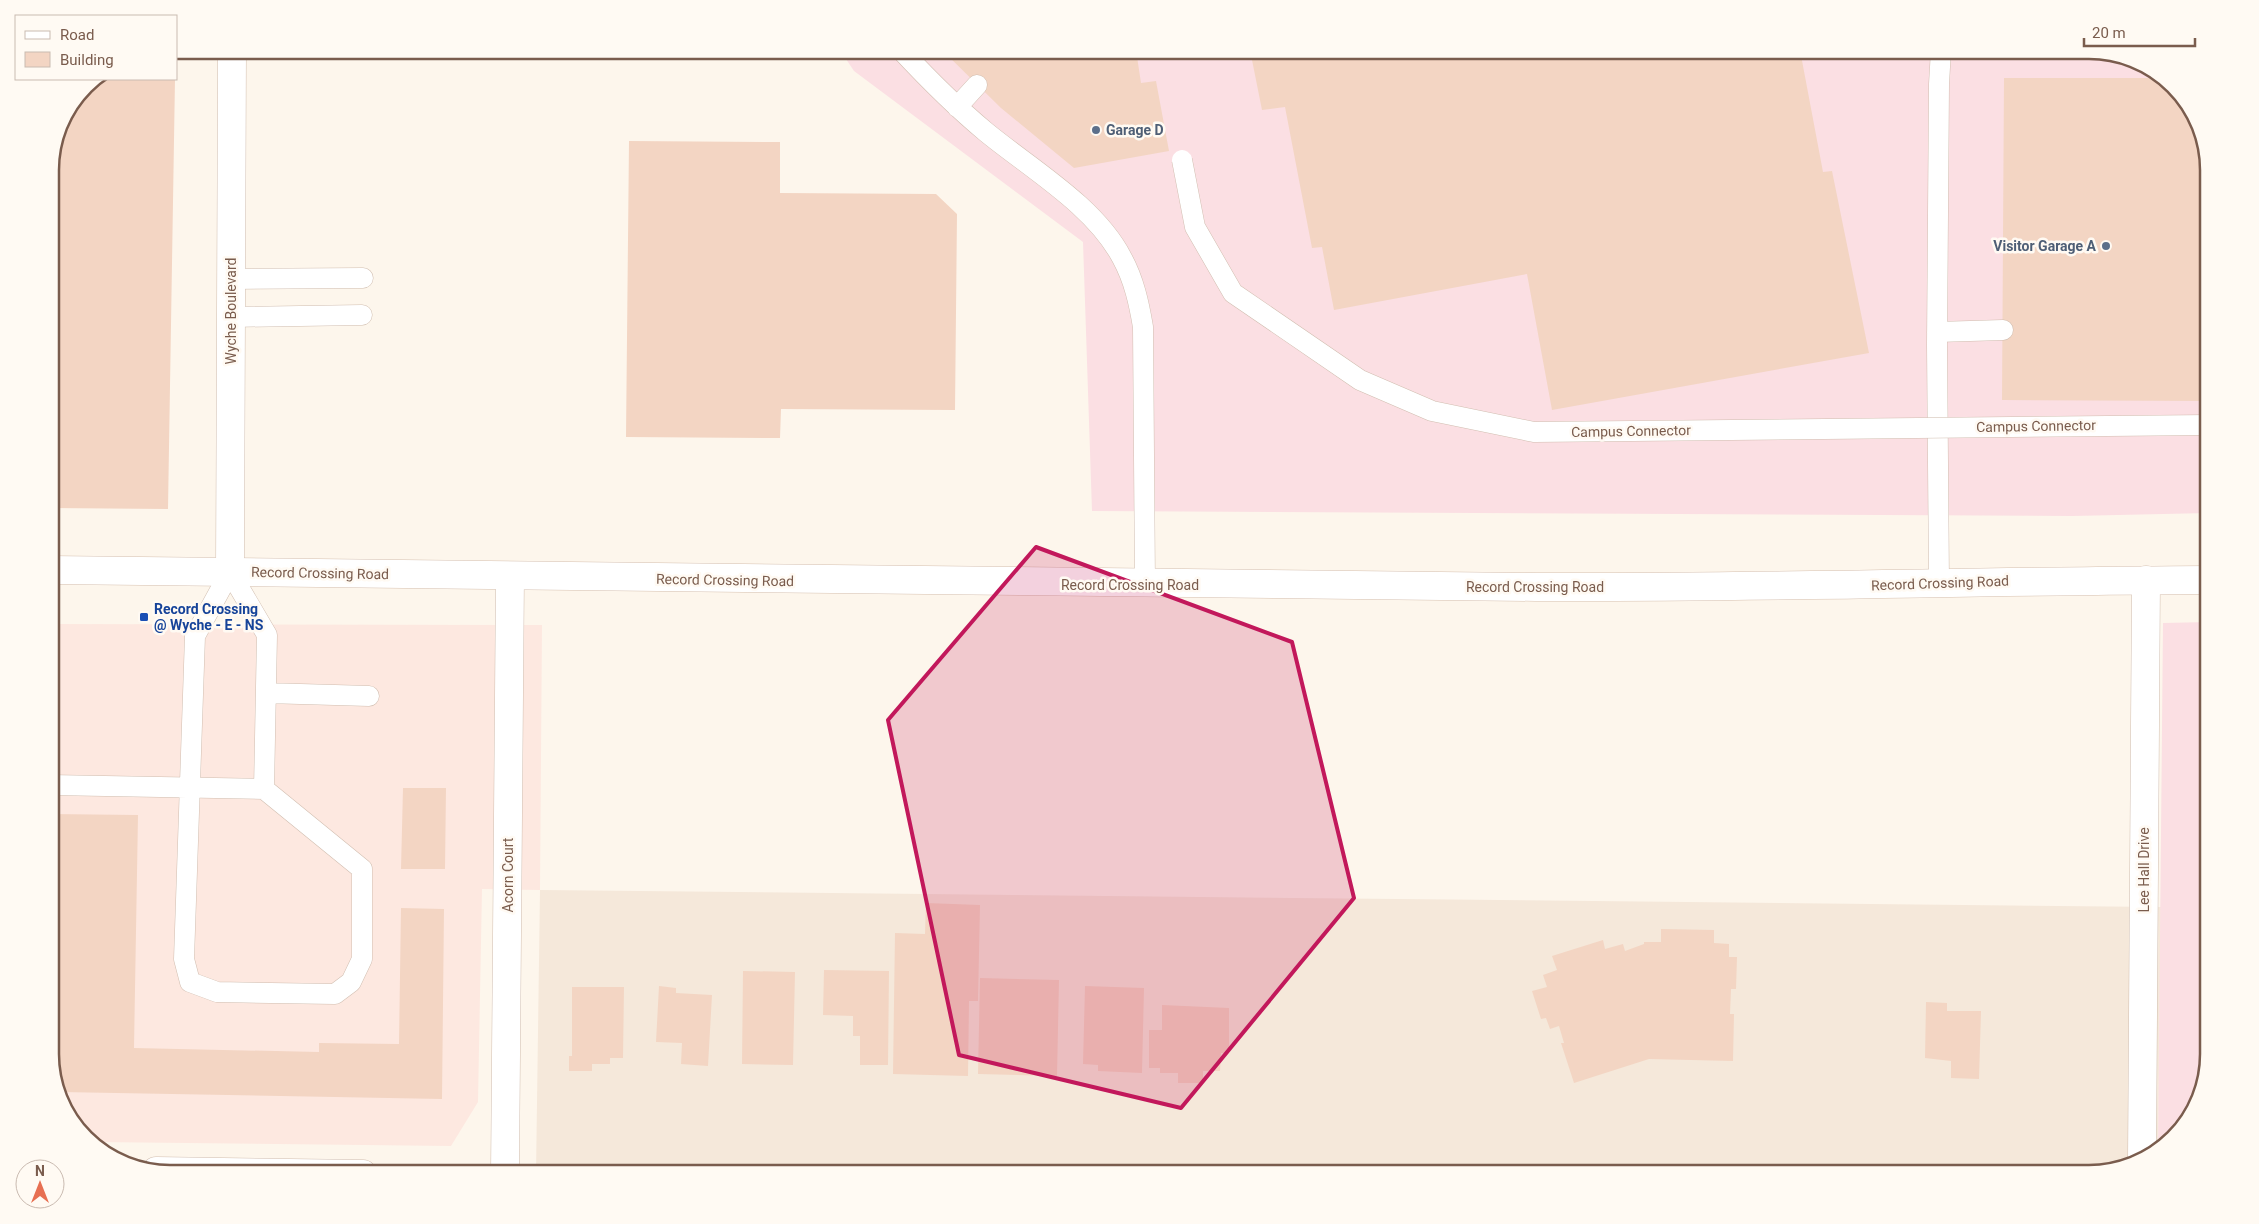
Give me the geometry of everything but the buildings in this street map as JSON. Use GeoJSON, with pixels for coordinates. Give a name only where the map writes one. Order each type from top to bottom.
{"type":"FeatureCollection","features":[{"type":"Feature","properties":{"kind":"street","name":"Wyche Boulevard"},"geometry":{"type":"LineString","coordinates":[[230,572],[232,59]]}},
{"type":"Feature","properties":{"kind":"street","name":"Record Crossing Road"},"geometry":{"type":"LineString","coordinates":[[59,570],[1145,585],[1552,587],[1846,586],[1939,582],[2200,580]]}},
{"type":"Feature","properties":{"kind":"street","name":"Acorn Court"},"geometry":{"type":"LineString","coordinates":[[505,1165],[510,576]]}},
{"type":"Feature","properties":{"kind":"street","name":"Lee Hall Drive"},"geometry":{"type":"LineString","coordinates":[[2142,1152],[2146,580]]}},
{"type":"Feature","properties":{"kind":"lane"},"geometry":{"type":"LineString","coordinates":[[910,59],[957,106],[1096,221],[1122,257],[1138,295],[1143,327],[1145,585]]}},
{"type":"Feature","properties":{"kind":"lane"},"geometry":{"type":"LineString","coordinates":[[1939,582],[1937,332],[1939,84],[1941,59]]}},
{"type":"Feature","properties":{"kind":"lane"},"geometry":{"type":"LineString","coordinates":[[957,106],[977,85]]}},
{"type":"Feature","properties":{"kind":"lane","name":"Campus Connector"},"geometry":{"type":"LineString","coordinates":[[1182,160],[1195,227],[1233,293],[1360,380],[1432,411],[1534,432],[2200,425]]}},
{"type":"Feature","properties":{"kind":"lane"},"geometry":{"type":"LineString","coordinates":[[231,280],[363,278]]}},
{"type":"Feature","properties":{"kind":"lane"},"geometry":{"type":"LineString","coordinates":[[231,317],[362,315]]}},
{"type":"Feature","properties":{"kind":"lane"},"geometry":{"type":"LineString","coordinates":[[1937,332],[2003,330]]}},
{"type":"Feature","properties":{"kind":"lane"},"geometry":{"type":"LineString","coordinates":[[230,572],[267,635],[264,789]]}},
{"type":"Feature","properties":{"kind":"lane"},"geometry":{"type":"LineString","coordinates":[[59,785],[189,788],[264,789],[362,869],[362,959],[351,982],[334,994],[217,992],[190,982],[184,959],[189,788],[195,636],[230,572]]}},
{"type":"Feature","properties":{"kind":"lane"},"geometry":{"type":"LineString","coordinates":[[266,693],[369,696]]}},
{"type":"Feature","properties":{"kind":"highlighted area"},"geometry":{"type":"Polygon","coordinates":[[[1036,547],[1292,642],[1354,898],[1181,1108],[959,1055],[888,720],[1036,547]]]}},
{"type":"Feature","properties":{"kind":"shaded area"},"geometry":{"type":"Polygon","coordinates":[[[846,59],[2090,59],[2125,65],[2151,77],[2173,96],[2189,120],[2198,148],[2200,162],[2200,513],[2072,516],[1092,511],[1083,242],[854,71],[846,59]]]}},
{"type":"Feature","properties":{"kind":"shaded area"},"geometry":{"type":"Polygon","coordinates":[[[2200,622],[2200,1055],[2196,1083],[2189,1104],[2173,1128],[2158,1141],[2163,623],[2200,622]]]}},
{"type":"Feature","properties":{"kind":"shaded area"},"geometry":{"type":"Polygon","coordinates":[[[59,624],[542,625],[540,890],[482,889],[478,1102],[451,1146],[101,1142],[86,1128],[70,1104],[61,1076],[59,1062],[59,624]]]}},
{"type":"Feature","properties":{"kind":"shaded area"},"geometry":{"type":"Polygon","coordinates":[[[540,890],[2161,907],[2158,1141],[2132,1157],[2104,1164],[536,1165],[540,890]]]}},
{"type":"Feature","properties":{"kind":"place","name":"Garage D"},"geometry":{"type":"Point","coordinates":[1096,130]}},
{"type":"Feature","properties":{"kind":"place","name":"Visitor Garage A"},"geometry":{"type":"Point","coordinates":[2106,246]}},
{"type":"Feature","properties":{"kind":"place","name":"Record Crossing @ Wyche - E - NS"},"geometry":{"type":"Point","coordinates":[144,617]}}]}
